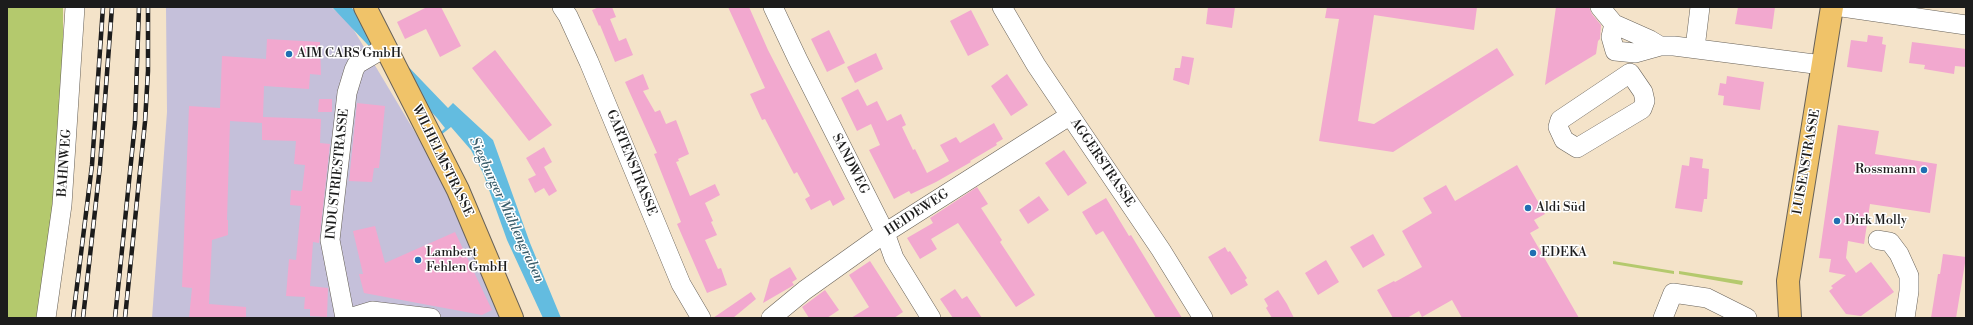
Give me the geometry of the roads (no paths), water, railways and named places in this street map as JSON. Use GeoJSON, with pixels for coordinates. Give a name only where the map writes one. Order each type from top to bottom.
{"type":"FeatureCollection","features":[{"type":"Feature","properties":{"kind":"main road","name":"WILHELMSTRASSE"},"geometry":{"type":"LineString","coordinates":[[365,7],[458,190],[512,318]]}},
{"type":"Feature","properties":{"kind":"main road","name":"LUISENSTRASSE"},"geometry":{"type":"LineString","coordinates":[[1790,318],[1788,281],[1832,7]]}},
{"type":"Feature","properties":{"kind":"street","name":"BAHNWEG"},"geometry":{"type":"LineString","coordinates":[[46,318],[62,205],[75,7]]}},
{"type":"Feature","properties":{"kind":"street","name":"GARTENSTRASSE"},"geometry":{"type":"LineString","coordinates":[[562,7],[568,16],[589,62],[681,284],[701,318]]}},
{"type":"Feature","properties":{"kind":"street","name":"SANDWEG"},"geometry":{"type":"LineString","coordinates":[[774,7],[798,60],[885,233],[894,258],[931,318]]}},
{"type":"Feature","properties":{"kind":"street","name":"AGGERSTRASSE"},"geometry":{"type":"LineString","coordinates":[[1002,7],[1036,65],[1069,116],[1161,250],[1203,318]]}},
{"type":"Feature","properties":{"kind":"street"},"geometry":{"type":"LineString","coordinates":[[1600,7],[1614,24],[1611,37],[1615,51],[1635,53],[1660,46],[1695,48],[1822,65]]}},
{"type":"Feature","properties":{"kind":"street"},"geometry":{"type":"LineString","coordinates":[[1695,48],[1700,7]]}},
{"type":"Feature","properties":{"kind":"street"},"geometry":{"type":"LineString","coordinates":[[1842,7],[1966,25]]}},
{"type":"Feature","properties":{"kind":"street","name":"INDUSTRIESTRASSE"},"geometry":{"type":"LineString","coordinates":[[345,318],[330,240],[347,93],[357,64],[386,47]]}},
{"type":"Feature","properties":{"kind":"street","name":"HEIDEWEG"},"geometry":{"type":"LineString","coordinates":[[771,318],[805,290],[885,233],[1069,116]]}},
{"type":"Feature","properties":{"kind":"street"},"geometry":{"type":"LineString","coordinates":[[1878,240],[1890,242],[1899,254],[1909,276],[1909,291],[1905,318]]}},
{"type":"Feature","properties":{"kind":"street"},"geometry":{"type":"LineString","coordinates":[[1663,318],[1673,293],[1707,298],[1747,318]]}},
{"type":"Feature","properties":{"kind":"street"},"geometry":{"type":"LineString","coordinates":[[348,318],[372,311],[432,318]]}},
{"type":"Feature","properties":{"kind":"water","name":"Siegburger Mühlengraben"},"geometry":{"type":"Polygon","coordinates":[[[332,7],[351,7],[448,108],[453,103],[493,140],[530,243],[561,318],[543,318],[507,240],[483,173],[471,150],[451,127],[441,135],[440,133],[445,128],[437,118],[332,7]]]}},
{"type":"Feature","properties":{"kind":"railway"},"geometry":{"type":"LineString","coordinates":[[73,318],[92,165],[103,7]]}},
{"type":"Feature","properties":{"kind":"railway"},"geometry":{"type":"LineString","coordinates":[[83,318],[100,166],[112,7]]}},
{"type":"Feature","properties":{"kind":"railway"},"geometry":{"type":"LineString","coordinates":[[115,318],[135,123],[139,7]]}},
{"type":"Feature","properties":{"kind":"railway"},"geometry":{"type":"LineString","coordinates":[[125,318],[145,122],[148,71],[148,7]]}},
{"type":"Feature","properties":{"kind":"place","name":"AIM CARS GmbH"},"geometry":{"type":"Point","coordinates":[289,54]}},
{"type":"Feature","properties":{"kind":"place","name":"Rossmann"},"geometry":{"type":"Point","coordinates":[1924,170]}},
{"type":"Feature","properties":{"kind":"place","name":"Aldi Süd"},"geometry":{"type":"Point","coordinates":[1528,208]}},
{"type":"Feature","properties":{"kind":"place","name":"Dirk Molly"},"geometry":{"type":"Point","coordinates":[1837,221]}},
{"type":"Feature","properties":{"kind":"place","name":"EDEKA"},"geometry":{"type":"Point","coordinates":[1533,253]}},
{"type":"Feature","properties":{"kind":"place","name":"Lambert Fehlen GmbH"},"geometry":{"type":"Point","coordinates":[418,260]}}]}
